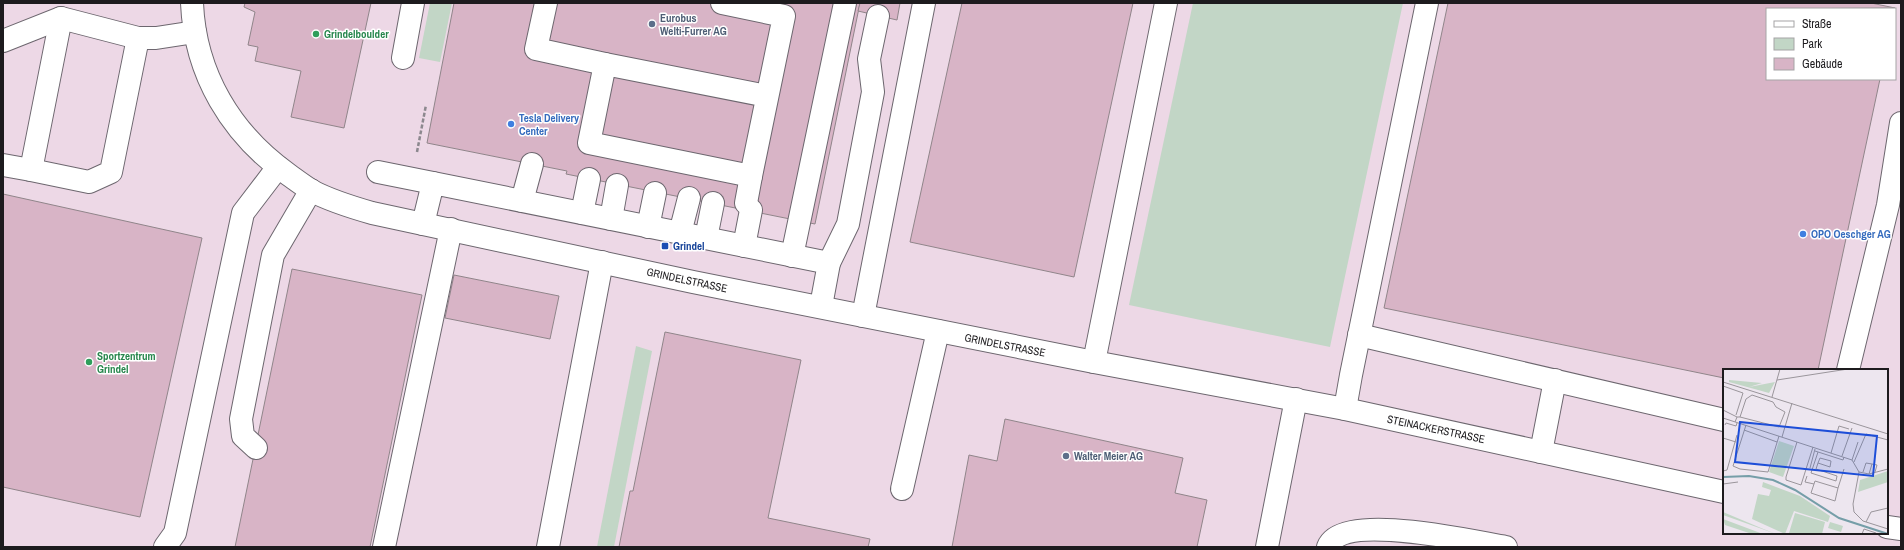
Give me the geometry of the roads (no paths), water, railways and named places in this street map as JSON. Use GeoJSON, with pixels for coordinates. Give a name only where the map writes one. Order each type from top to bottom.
{"type":"FeatureCollection","features":[{"type":"Feature","properties":{"kind":"street","name":"GRINDELSTRASSE"},"geometry":{"type":"LineString","coordinates":[[192,3],[195,32],[206,74],[229,116],[243,135],[259,152],[310,190],[344,205],[423,224],[693,282],[821,306],[863,316],[1094,362],[1296,399]]}},
{"type":"Feature","properties":{"kind":"street"},"geometry":{"type":"LineString","coordinates":[[402,58],[413,3]]}},
{"type":"Feature","properties":{"kind":"street"},"geometry":{"type":"LineString","coordinates":[[546,3],[536,49],[767,96]]}},
{"type":"Feature","properties":{"kind":"street"},"geometry":{"type":"LineString","coordinates":[[722,3],[785,9],[751,176],[744,246]]}},
{"type":"Feature","properties":{"kind":"street"},"geometry":{"type":"LineString","coordinates":[[792,256],[845,3]]}},
{"type":"Feature","properties":{"kind":"street"},"geometry":{"type":"LineString","coordinates":[[863,316],[924,3]]}},
{"type":"Feature","properties":{"kind":"street"},"geometry":{"type":"LineString","coordinates":[[1094,362],[1166,3]]}},
{"type":"Feature","properties":{"kind":"street"},"geometry":{"type":"LineString","coordinates":[[1345,409],[1427,3]]}},
{"type":"Feature","properties":{"kind":"street"},"geometry":{"type":"LineString","coordinates":[[821,306],[829,263],[848,224],[873,92],[869,59],[878,16]]}},
{"type":"Feature","properties":{"kind":"street"},"geometry":{"type":"LineString","coordinates":[[3,41],[61,18],[138,38],[156,38],[195,32]]}},
{"type":"Feature","properties":{"kind":"street"},"geometry":{"type":"LineString","coordinates":[[31,170],[61,18]]}},
{"type":"Feature","properties":{"kind":"street"},"geometry":{"type":"LineString","coordinates":[[3,166],[89,182],[111,172],[138,38]]}},
{"type":"Feature","properties":{"kind":"street"},"geometry":{"type":"LineString","coordinates":[[605,64],[589,143],[751,176]]}},
{"type":"Feature","properties":{"kind":"street"},"geometry":{"type":"LineString","coordinates":[[1848,369],[1888,205],[1901,123]]}},
{"type":"Feature","properties":{"kind":"street"},"geometry":{"type":"LineString","coordinates":[[522,201],[532,164]]}},
{"type":"Feature","properties":{"kind":"street"},"geometry":{"type":"LineString","coordinates":[[165,547],[175,533],[243,213],[278,167]]}},
{"type":"Feature","properties":{"kind":"street"},"geometry":{"type":"LineString","coordinates":[[378,172],[829,263]]}},
{"type":"Feature","properties":{"kind":"street"},"geometry":{"type":"LineString","coordinates":[[582,214],[589,179]]}},
{"type":"Feature","properties":{"kind":"street"},"geometry":{"type":"LineString","coordinates":[[423,224],[433,183]]}},
{"type":"Feature","properties":{"kind":"street"},"geometry":{"type":"LineString","coordinates":[[611,219],[617,185]]}},
{"type":"Feature","properties":{"kind":"street"},"geometry":{"type":"LineString","coordinates":[[256,448],[242,436],[241,419],[274,255],[310,190]]}},
{"type":"Feature","properties":{"kind":"street"},"geometry":{"type":"LineString","coordinates":[[648,227],[655,193]]}},
{"type":"Feature","properties":{"kind":"street"},"geometry":{"type":"LineString","coordinates":[[680,233],[689,198]]}},
{"type":"Feature","properties":{"kind":"street"},"geometry":{"type":"LineString","coordinates":[[706,238],[713,203]]}},
{"type":"Feature","properties":{"kind":"street"},"geometry":{"type":"LineString","coordinates":[[384,547],[451,229]]}},
{"type":"Feature","properties":{"kind":"street"},"geometry":{"type":"LineString","coordinates":[[548,547],[602,262]]}},
{"type":"Feature","properties":{"kind":"street"},"geometry":{"type":"LineString","coordinates":[[902,490],[938,331]]}},
{"type":"Feature","properties":{"kind":"street"},"geometry":{"type":"LineString","coordinates":[[1359,335],[1723,420]]}},
{"type":"Feature","properties":{"kind":"street"},"geometry":{"type":"LineString","coordinates":[[1541,452],[1555,380]]}},
{"type":"Feature","properties":{"kind":"street"},"geometry":{"type":"LineString","coordinates":[[1267,547],[1296,399]]}},
{"type":"Feature","properties":{"kind":"street","name":"STEINACKERSTRASSE"},"geometry":{"type":"LineString","coordinates":[[1296,399],[1723,492]]}},
{"type":"Feature","properties":{"kind":"street"},"geometry":{"type":"LineString","coordinates":[[1888,527],[1901,529]]}},
{"type":"Feature","properties":{"kind":"street"},"geometry":{"type":"LineString","coordinates":[[1328,547],[1335,538],[1342,534],[1376,529],[1403,531],[1506,547]]}},
{"type":"Feature","properties":{"kind":"place","name":"Eurobus Welti-Furrer AG"},"geometry":{"type":"Point","coordinates":[652,24]}},
{"type":"Feature","properties":{"kind":"place","name":"Grindelboulder"},"geometry":{"type":"Point","coordinates":[316,34]}},
{"type":"Feature","properties":{"kind":"place","name":"Tesla Delivery Center"},"geometry":{"type":"Point","coordinates":[511,124]}},
{"type":"Feature","properties":{"kind":"place","name":"OPO Oeschger AG"},"geometry":{"type":"Point","coordinates":[1803,234]}},
{"type":"Feature","properties":{"kind":"place","name":"Grindel"},"geometry":{"type":"Point","coordinates":[665,246]}},
{"type":"Feature","properties":{"kind":"place","name":"Sportzentrum Grindel"},"geometry":{"type":"Point","coordinates":[89,362]}},
{"type":"Feature","properties":{"kind":"place","name":"Walter Meier AG"},"geometry":{"type":"Point","coordinates":[1066,456]}}]}
